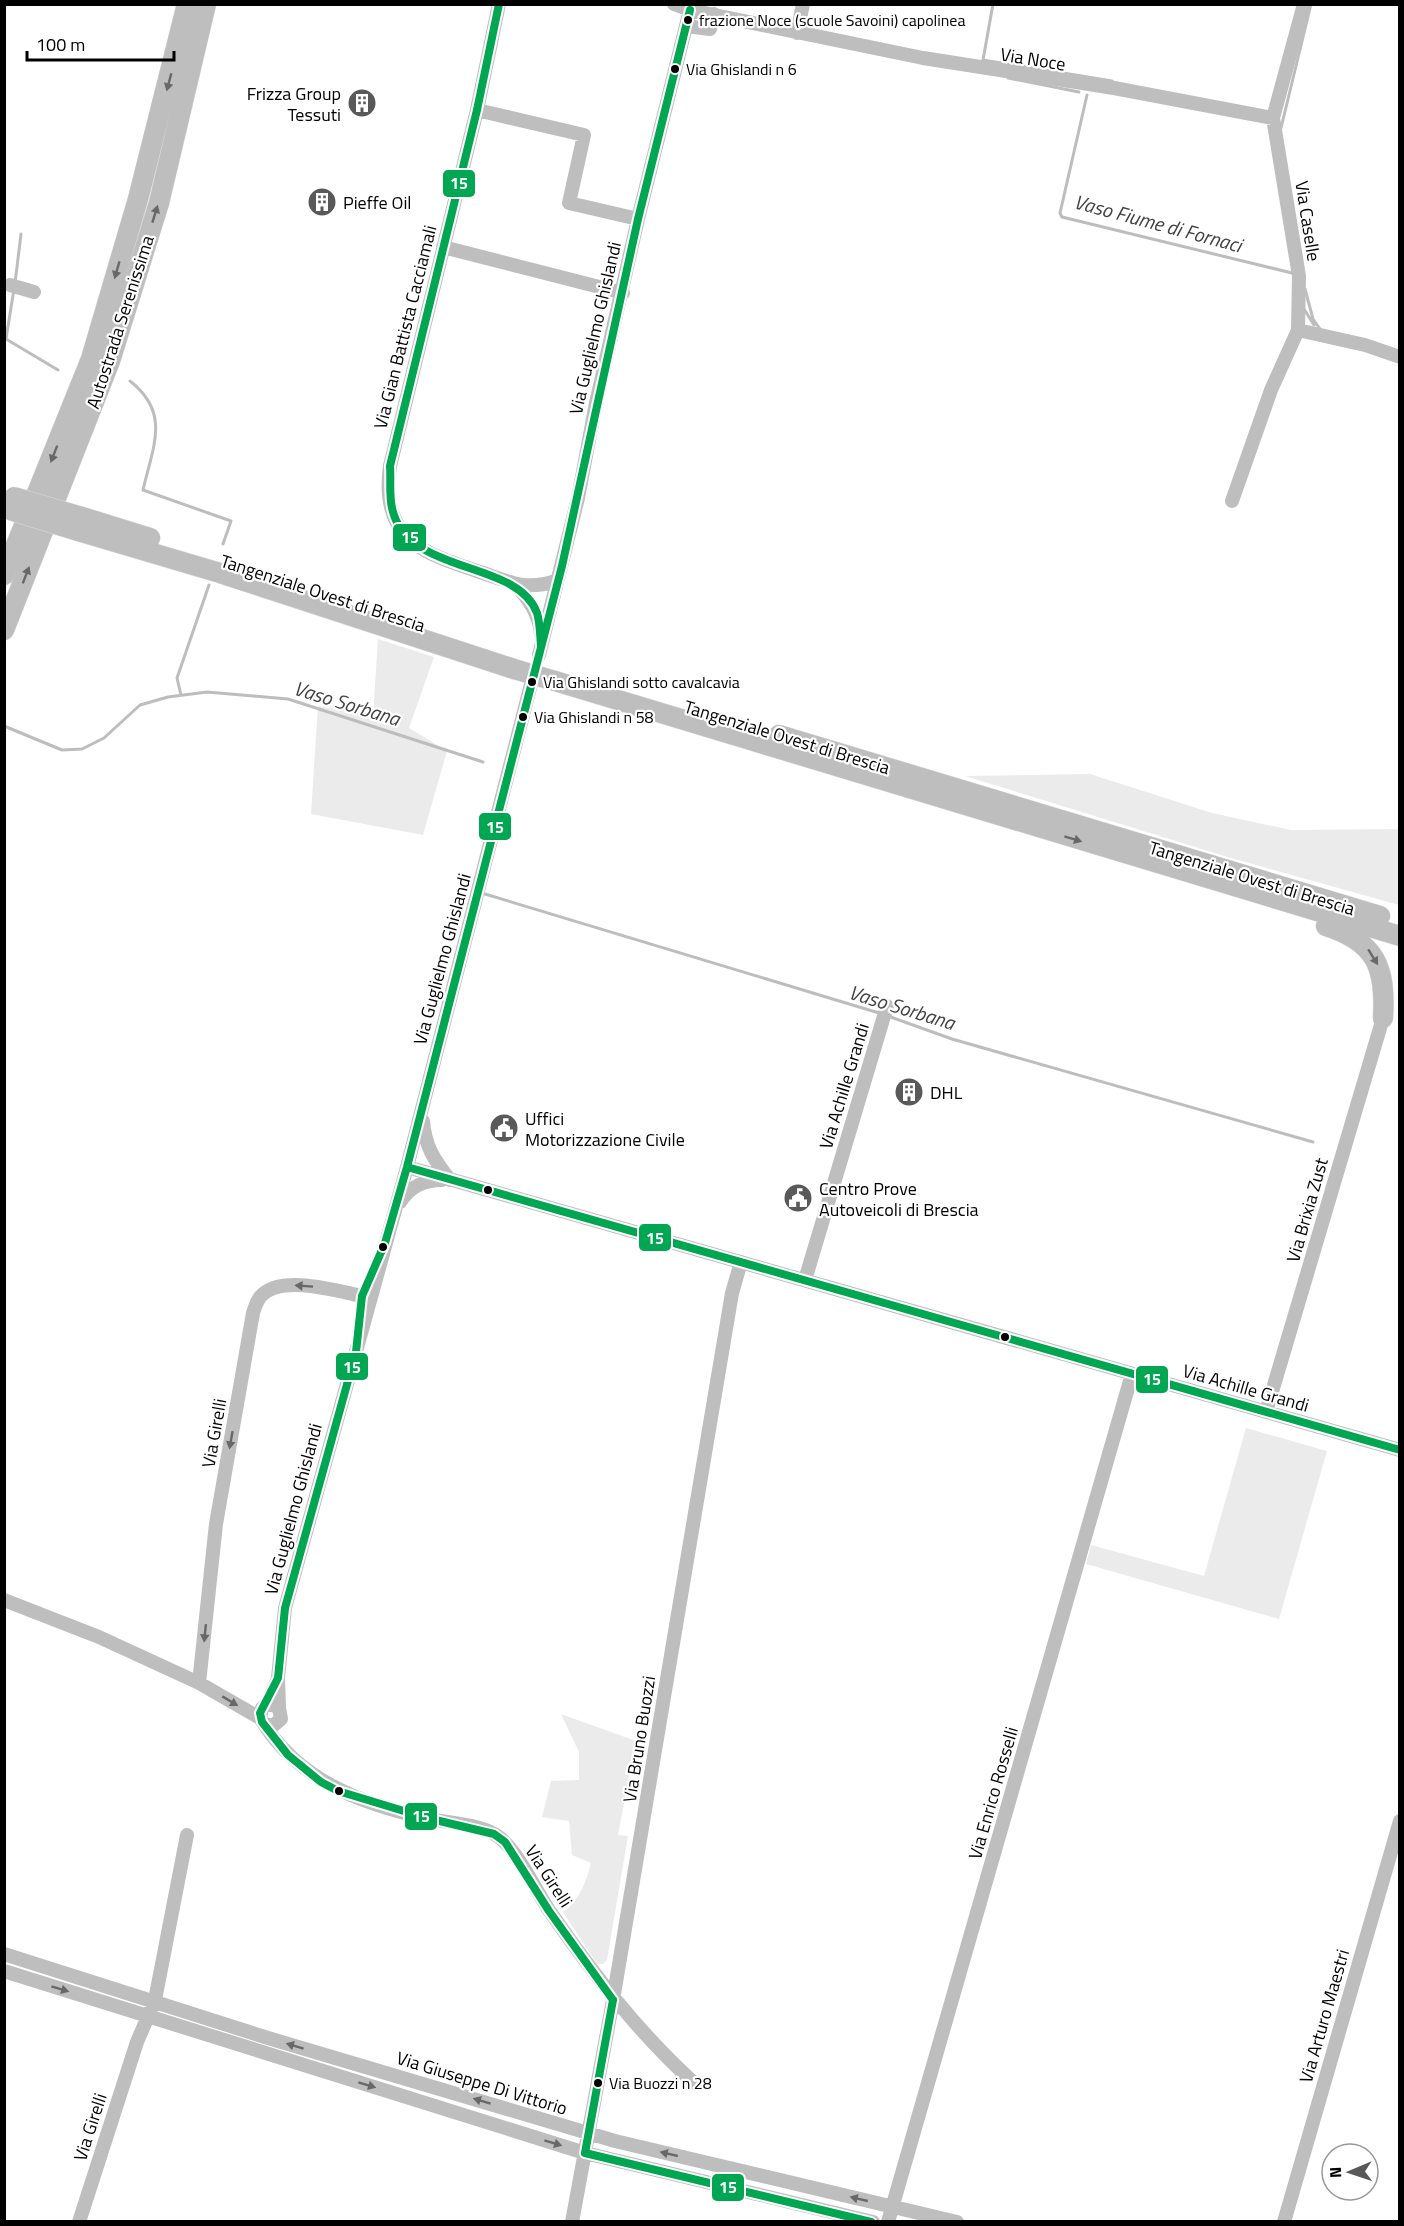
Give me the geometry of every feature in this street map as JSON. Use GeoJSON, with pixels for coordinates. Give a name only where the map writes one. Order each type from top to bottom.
{"type":"FeatureCollection","features":[{"type":"Feature","properties":{"kind":"highway","name":"Autostrada Serenissima"},"geometry":{"type":"LineString","coordinates":[[4,575],[91,359],[138,199],[187,4]]}},
{"type":"Feature","properties":{"kind":"highway","name":"Autostrada Serenissima"},"geometry":{"type":"LineString","coordinates":[[4,630],[110,361],[159,203],[206,4]]}},
{"type":"Feature","properties":{"kind":"highway","name":"Tangenziale Ovest di Brescia"},"geometry":{"type":"LineString","coordinates":[[7,503],[80,524],[220,573],[516,663],[1400,922]]}},
{"type":"Feature","properties":{"kind":"highway","name":"Tangenziale Ovest di Brescia"},"geometry":{"type":"LineString","coordinates":[[557,675],[1209,880],[1400,936]]}},
{"type":"Feature","properties":{"kind":"highway"},"geometry":{"type":"LineString","coordinates":[[1209,880],[1238,897],[1334,929],[1368,949],[1382,974],[1383,1018]]}},
{"type":"Feature","properties":{"kind":"highway"},"geometry":{"type":"LineString","coordinates":[[1383,1018],[1400,993]]}},
{"type":"Feature","properties":{"kind":"street","name":"Via Gian Battista Cacciamali"},"geometry":{"type":"LineString","coordinates":[[499,4],[477,110],[390,466],[388,496],[393,515],[415,545],[433,557],[516,585],[539,586],[556,581]]}},
{"type":"Feature","properties":{"kind":"street","name":"Via Noce"},"geometry":{"type":"LineString","coordinates":[[674,4],[690,10],[708,10],[797,33],[923,58],[1114,88],[1273,118]]}},
{"type":"Feature","properties":{"kind":"street"},"geometry":{"type":"LineString","coordinates":[[797,33],[803,4]]}},
{"type":"Feature","properties":{"kind":"street"},"geometry":{"type":"LineString","coordinates":[[1273,118],[1304,4]]}},
{"type":"Feature","properties":{"kind":"street","name":"Via Guglielmo Ghislandi"},"geometry":{"type":"LineString","coordinates":[[516,585],[535,610],[541,624],[540,649],[578,498],[596,403],[623,293],[638,219],[690,10]]}},
{"type":"Feature","properties":{"kind":"street"},"geometry":{"type":"LineString","coordinates":[[686,26],[710,28],[708,10]]}},
{"type":"Feature","properties":{"kind":"street"},"geometry":{"type":"LineString","coordinates":[[477,110],[584,135],[569,203],[638,219]]}},
{"type":"Feature","properties":{"kind":"street","name":"Via Caselle"},"geometry":{"type":"LineString","coordinates":[[1232,501],[1271,390],[1298,330],[1299,276],[1273,118]]}},
{"type":"Feature","properties":{"kind":"street"},"geometry":{"type":"LineString","coordinates":[[443,246],[623,293]]}},
{"type":"Feature","properties":{"kind":"street"},"geometry":{"type":"LineString","coordinates":[[10,285],[34,292]]}},
{"type":"Feature","properties":{"kind":"street"},"geometry":{"type":"LineString","coordinates":[[1298,330],[1365,345],[1400,357]]}},
{"type":"Feature","properties":{"kind":"street","name":"Via Guglielmo Ghislandi"},"geometry":{"type":"LineString","coordinates":[[270,1716],[278,1678],[285,1608],[409,1160],[531,684]]}},
{"type":"Feature","properties":{"kind":"street","name":"Via Achille Grandi"},"geometry":{"type":"LineString","coordinates":[[805,1280],[887,1006]]}},
{"type":"Feature","properties":{"kind":"street","name":"Via Brixia Zust"},"geometry":{"type":"LineString","coordinates":[[1266,1412],[1383,1018]]}},
{"type":"Feature","properties":{"kind":"street"},"geometry":{"type":"LineString","coordinates":[[422,1110],[425,1142],[435,1161],[450,1180]]}},
{"type":"Feature","properties":{"kind":"street"},"geometry":{"type":"LineString","coordinates":[[409,1160],[435,1161]]}},
{"type":"Feature","properties":{"kind":"street","name":"Via Achille Grandi"},"geometry":{"type":"LineString","coordinates":[[409,1160],[450,1180],[1400,1450]]}},
{"type":"Feature","properties":{"kind":"street","name":"Via Achille Grandi"},"geometry":{"type":"LineString","coordinates":[[396,1208],[408,1190],[425,1182],[450,1180]]}},
{"type":"Feature","properties":{"kind":"street","name":"Via Guglielmo Ghislandi"},"geometry":{"type":"LineString","coordinates":[[356,1352],[362,1296],[385,1243]]}},
{"type":"Feature","properties":{"kind":"street","name":"Via Bruno Buozzi"},"geometry":{"type":"LineString","coordinates":[[572,2222],[614,2000],[732,1293],[741,1262]]}},
{"type":"Feature","properties":{"kind":"street","name":"Via Girelli"},"geometry":{"type":"LineString","coordinates":[[199,1683],[216,1524],[257,1301],[272,1288],[289,1285],[307,1285],[362,1296]]}},
{"type":"Feature","properties":{"kind":"street"},"geometry":{"type":"LineString","coordinates":[[362,1296],[367,1312]]}},
{"type":"Feature","properties":{"kind":"street","name":"Via Enrico Rosselli"},"geometry":{"type":"LineString","coordinates":[[888,2222],[1132,1374]]}},
{"type":"Feature","properties":{"kind":"street","name":"Via Girelli"},"geometry":{"type":"LineString","coordinates":[[4,1600],[99,1637],[270,1716],[288,1755],[298,1766],[338,1791],[427,1818],[482,1830],[505,1842],[549,1911],[614,2000],[658,2050],[694,2083]]}},
{"type":"Feature","properties":{"kind":"street","name":"Via Arturo Maestri"},"geometry":{"type":"LineString","coordinates":[[1284,2222],[1400,1821]]}},
{"type":"Feature","properties":{"kind":"street","name":"Via Girelli"},"geometry":{"type":"LineString","coordinates":[[79,2222],[147,2017],[155,2000],[187,1835]]}},
{"type":"Feature","properties":{"kind":"street","name":"Via Giuseppe Di Vittorio"},"geometry":{"type":"LineString","coordinates":[[4,1954],[279,2041],[589,2133],[957,2222]]}},
{"type":"Feature","properties":{"kind":"street","name":"Via Giuseppe Di Vittorio"},"geometry":{"type":"LineString","coordinates":[[4,1971],[585,2153],[873,2222]]}},
{"type":"Feature","properties":{"kind":"shaded area"},"geometry":{"type":"Polygon","coordinates":[[[378,639],[434,657],[409,728],[447,751],[423,835],[311,814],[318,706],[373,715],[378,639]]]}},
{"type":"Feature","properties":{"kind":"shaded area"},"geometry":{"type":"Polygon","coordinates":[[[1090,774],[1212,813],[1291,830],[1399,829],[1399,905],[1231,858],[965,776],[1090,774]]]}},
{"type":"Feature","properties":{"kind":"shaded area"},"geometry":{"type":"Polygon","coordinates":[[[1246,1428],[1327,1451],[1279,1619],[1086,1564],[1091,1545],[1204,1576],[1246,1428]]]}},
{"type":"Feature","properties":{"kind":"shaded area"},"geometry":{"type":"Polygon","coordinates":[[[561,1714],[636,1741],[618,1835],[628,1836],[607,1960],[603,1964],[597,1964],[563,1912],[581,1891],[591,1863],[572,1855],[569,1821],[542,1817],[551,1781],[579,1780],[579,1752],[561,1714]]]}},
{"type":"Feature","properties":{"kind":"waterway","name":"Vaso Fiume di Fornaci"},"geometry":{"type":"LineString","coordinates":[[993,4],[983,60],[1112,81]]}},
{"type":"Feature","properties":{"kind":"waterway"},"geometry":{"type":"LineString","coordinates":[[1281,128],[1311,4]]}},
{"type":"Feature","properties":{"kind":"waterway","name":"Vaso Fiume di Fornaci"},"geometry":{"type":"LineString","coordinates":[[1008,78],[1079,92]]}},
{"type":"Feature","properties":{"kind":"waterway","name":"Vaso Fiume di Fornaci"},"geometry":{"type":"LineString","coordinates":[[1087,95],[1060,213],[1062,217],[1292,273]]}},
{"type":"Feature","properties":{"kind":"waterway"},"geometry":{"type":"LineString","coordinates":[[15,283],[21,234]]}},
{"type":"Feature","properties":{"kind":"waterway"},"geometry":{"type":"LineString","coordinates":[[14,289],[6,339],[58,370]]}},
{"type":"Feature","properties":{"kind":"waterway","name":"Vaso Fiume di Fornaci"},"geometry":{"type":"LineString","coordinates":[[1305,289],[1313,319],[1320,329]]}},
{"type":"Feature","properties":{"kind":"waterway","name":"Vaso Fiume di Fornaci"},"geometry":{"type":"LineString","coordinates":[[1304,309],[1314,325]]}},
{"type":"Feature","properties":{"kind":"waterway"},"geometry":{"type":"LineString","coordinates":[[130,381],[143,393],[151,405],[155,418],[154,445],[143,490],[231,521],[223,544]]}},
{"type":"Feature","properties":{"kind":"waterway"},"geometry":{"type":"LineString","coordinates":[[181,695],[177,678],[209,585]]}},
{"type":"Feature","properties":{"kind":"waterway","name":"Vaso Sorbana"},"geometry":{"type":"LineString","coordinates":[[4,726],[62,750],[82,749],[104,738],[140,705],[168,697],[207,692],[288,699],[483,762]]}},
{"type":"Feature","properties":{"kind":"waterway","name":"Vaso Sorbana"},"geometry":{"type":"LineString","coordinates":[[485,894],[879,1013]]}},
{"type":"Feature","properties":{"kind":"waterway","name":"Vaso Sorbana"},"geometry":{"type":"LineString","coordinates":[[888,1016],[952,1039],[1313,1142]]}},
{"type":"Feature","properties":{"kind":"transit line","name":"15"},"geometry":{"type":"LineString","coordinates":[[499,4],[477,110],[390,466],[391,498],[392,508],[401,530],[418,546],[439,557],[508,583],[526,596],[537,613],[541,645]]}},
{"type":"Feature","properties":{"kind":"transit line","name":"15"},"geometry":{"type":"LineString","coordinates":[[613,2000],[549,1911],[505,1842],[494,1834],[427,1818],[338,1791],[321,1782],[288,1755],[262,1722],[260,1713],[278,1678],[285,1608],[356,1352],[362,1296],[385,1243],[407,1167],[562,566],[638,219],[690,10]]}},
{"type":"Feature","properties":{"kind":"transit line","name":"15"},"geometry":{"type":"LineString","coordinates":[[407,1167],[1400,1450]]}},
{"type":"Feature","properties":{"kind":"transit line","name":"15"},"geometry":{"type":"LineString","coordinates":[[585,2153],[613,2000]]}},
{"type":"Feature","properties":{"kind":"transit line","name":"15"},"geometry":{"type":"LineString","coordinates":[[585,2153],[871,2222]]}},
{"type":"Feature","properties":{"kind":"place","name":"frazione Noce (scuole Savoini) capolinea"},"geometry":{"type":"Point","coordinates":[688,20]}},
{"type":"Feature","properties":{"kind":"place","name":"Via Ghislandi n 6"},"geometry":{"type":"Point","coordinates":[675,69]}},
{"type":"Feature","properties":{"kind":"place","name":"Frizza Group Tessuti"},"geometry":{"type":"Point","coordinates":[362,103]}},
{"type":"Feature","properties":{"kind":"place","name":"Pieffe Oil"},"geometry":{"type":"Point","coordinates":[322,202]}},
{"type":"Feature","properties":{"kind":"place","name":"Via Ghislandi sotto cavalcavia"},"geometry":{"type":"Point","coordinates":[532,682]}},
{"type":"Feature","properties":{"kind":"place","name":"Via Ghislandi n 58"},"geometry":{"type":"Point","coordinates":[523,717]}},
{"type":"Feature","properties":{"kind":"place","name":"DHL"},"geometry":{"type":"Point","coordinates":[909,1092]}},
{"type":"Feature","properties":{"kind":"place","name":"Uffici Motorizzazione Civile"},"geometry":{"type":"Point","coordinates":[504,1128]}},
{"type":"Feature","properties":{"kind":"place","name":"Centro Prove Autoveicoli di Brescia"},"geometry":{"type":"Point","coordinates":[798,1198]}},
{"type":"Feature","properties":{"kind":"place","name":"Via Buozzi n 28"},"geometry":{"type":"Point","coordinates":[598,2083]}}]}
